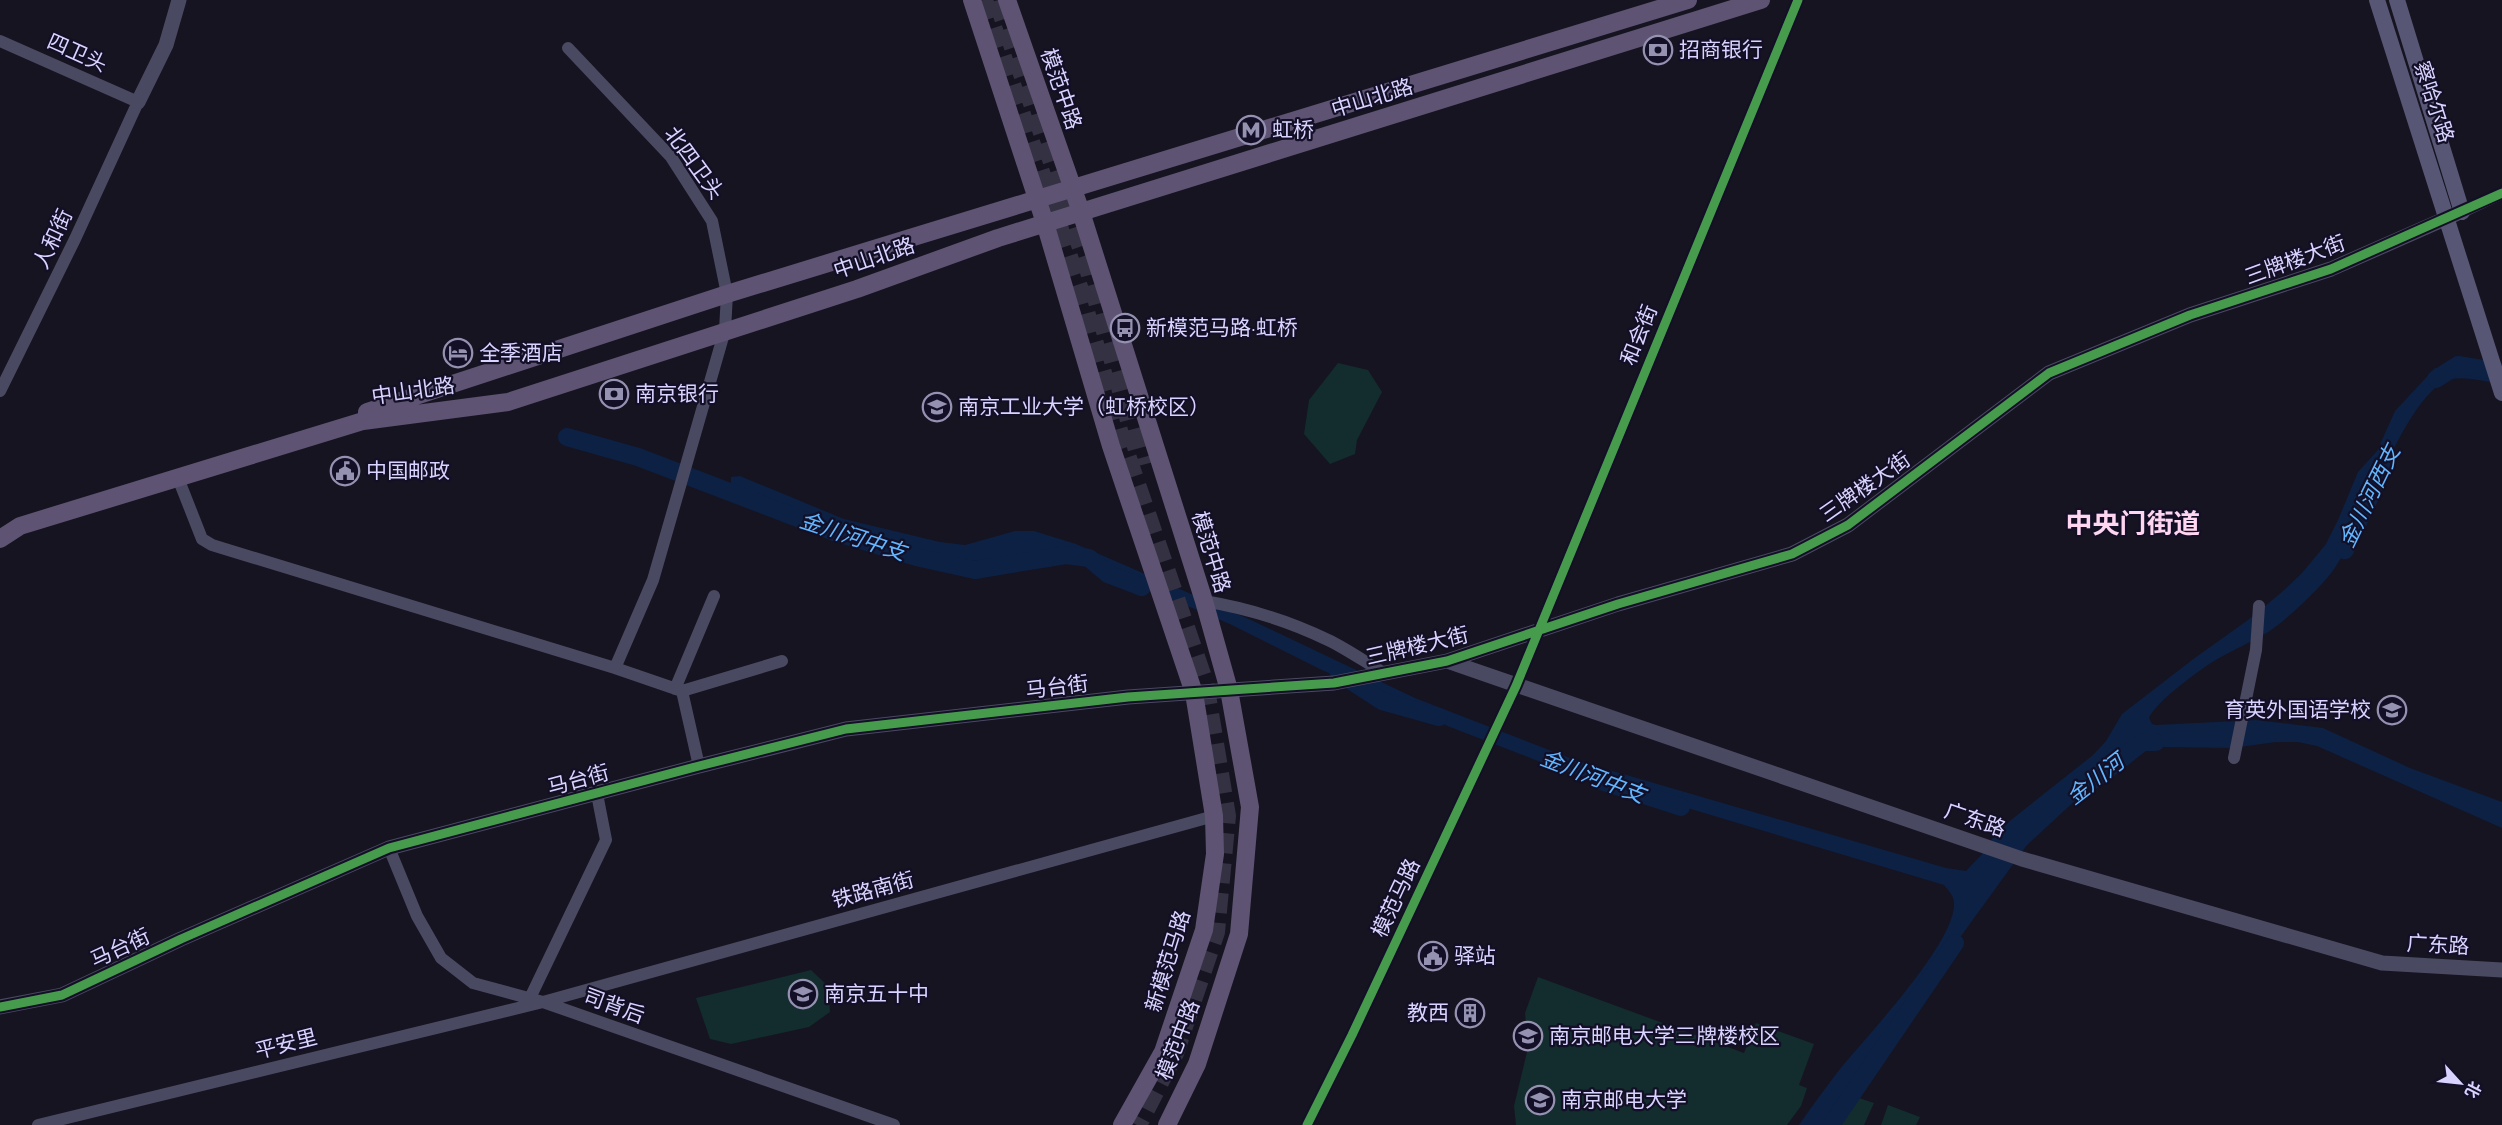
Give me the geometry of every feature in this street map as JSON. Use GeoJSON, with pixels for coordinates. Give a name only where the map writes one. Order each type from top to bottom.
{"type":"FeatureCollection","features":[{"type":"Feature","properties":{"kind":"main road"},"geometry":{"type":"LineString","coordinates":[[972,0],[1045,223],[1111,446],[1194,693]]}},
{"type":"Feature","properties":{"kind":"main road","name":"模范中路"},"geometry":{"type":"LineString","coordinates":[[1007,0],[1081,212],[1203,601],[1229,690],[1250,807],[1239,934],[1197,1064],[1167,1125]]}},
{"type":"Feature","properties":{"kind":"main road","name":"中山北路"},"geometry":{"type":"LineString","coordinates":[[0,526],[360,414],[727,294],[1688,0]]}},
{"type":"Feature","properties":{"kind":"main road","name":"中山北路"},"geometry":{"type":"LineString","coordinates":[[0,539],[20,526],[363,421],[508,402],[857,289],[998,238],[1761,0]]}},
{"type":"Feature","properties":{"kind":"main road","name":"察哈尔路"},"geometry":{"type":"LineString","coordinates":[[2377,0],[2454,214]]}},
{"type":"Feature","properties":{"kind":"main road","name":"察哈尔路"},"geometry":{"type":"LineString","coordinates":[[2397,0],[2454,214]]}},
{"type":"Feature","properties":{"kind":"main road"},"geometry":{"type":"LineString","coordinates":[[2454,214],[2484,336],[2502,393]]}},
{"type":"Feature","properties":{"kind":"main road","name":"新模范马路"},"geometry":{"type":"LineString","coordinates":[[1122,1125],[1163,1052],[1204,930],[1215,854],[1214,816],[1194,693]]}},
{"type":"Feature","properties":{"kind":"street"},"geometry":{"type":"LineString","coordinates":[[138,102],[166,45],[179,0]]}},
{"type":"Feature","properties":{"kind":"street","name":"和会街"},"geometry":{"type":"LineString","coordinates":[[1516,686],[1536,632],[1798,0]]}},
{"type":"Feature","properties":{"kind":"street","name":"四卫头"},"geometry":{"type":"LineString","coordinates":[[0,41],[138,102]]}},
{"type":"Feature","properties":{"kind":"street","name":"北四卫头"},"geometry":{"type":"LineString","coordinates":[[568,48],[671,157],[712,221],[727,294],[725,330],[653,580],[615,668]]}},
{"type":"Feature","properties":{"kind":"street","name":"人和街"},"geometry":{"type":"LineString","coordinates":[[0,391],[75,239],[138,102]]}},
{"type":"Feature","properties":{"kind":"street"},"geometry":{"type":"LineString","coordinates":[[2454,214],[2502,194]]}},
{"type":"Feature","properties":{"kind":"street","name":"三牌楼大街"},"geometry":{"type":"LineString","coordinates":[[1194,693],[1334,683],[1447,661],[1618,604],[1791,554],[1848,525],[2049,373],[2190,315],[2331,269],[2454,214]]}},
{"type":"Feature","properties":{"kind":"street"},"geometry":{"type":"LineString","coordinates":[[178,478],[202,539],[212,545],[615,668],[678,690],[782,661]]}},
{"type":"Feature","properties":{"kind":"street"},"geometry":{"type":"LineString","coordinates":[[699,766],[678,690],[714,596]]}},
{"type":"Feature","properties":{"kind":"street"},"geometry":{"type":"LineString","coordinates":[[1203,601],[1234,606],[1297,626],[1330,641],[1384,674]]}},
{"type":"Feature","properties":{"kind":"street"},"geometry":{"type":"LineString","coordinates":[[2234,758],[2256,650],[2259,606]]}},
{"type":"Feature","properties":{"kind":"street","name":"广东路"},"geometry":{"type":"LineString","coordinates":[[1447,661],[2022,859],[2382,963],[2502,970]]}},
{"type":"Feature","properties":{"kind":"street","name":"模范马路"},"geometry":{"type":"LineString","coordinates":[[1307,1125],[1516,686]]}},
{"type":"Feature","properties":{"kind":"street","name":"马台街"},"geometry":{"type":"LineString","coordinates":[[0,1006],[62,995],[182,939],[389,848],[699,766],[846,729],[1128,697],[1194,693]]}},
{"type":"Feature","properties":{"kind":"street"},"geometry":{"type":"LineString","coordinates":[[530,998],[606,840],[597,794]]}},
{"type":"Feature","properties":{"kind":"street","name":"铁路南街"},"geometry":{"type":"LineString","coordinates":[[543,1002],[1214,816]]}},
{"type":"Feature","properties":{"kind":"street","name":"司背后"},"geometry":{"type":"LineString","coordinates":[[389,848],[417,916],[441,958],[473,983],[543,1002],[894,1125]]}},
{"type":"Feature","properties":{"kind":"street","name":"平安里"},"geometry":{"type":"LineString","coordinates":[[38,1125],[543,1002]]}},
{"type":"Feature","properties":{"kind":"green space"},"geometry":{"type":"Polygon","coordinates":[[[1338,363],[1368,370],[1382,392],[1357,440],[1355,454],[1330,464],[1304,434],[1309,400],[1338,363]]]}},
{"type":"Feature","properties":{"kind":"green space"},"geometry":{"type":"Polygon","coordinates":[[[811,970],[828,986],[830,1012],[809,1027],[731,1044],[710,1039],[696,998],[811,970]]]}},
{"type":"Feature","properties":{"kind":"green space"},"geometry":{"type":"Polygon","coordinates":[[[1538,977],[1744,1053],[1756,1023],[1814,1044],[1799,1085],[1807,1088],[1801,1106],[1787,1125],[1516,1125],[1514,1106],[1528,1048],[1525,1013],[1538,977]]]}},
{"type":"Feature","properties":{"kind":"green space"},"geometry":{"type":"Polygon","coordinates":[[[1853,1096],[1874,1103],[1864,1125],[1831,1125],[1853,1096]]]}},
{"type":"Feature","properties":{"kind":"green space"},"geometry":{"type":"Polygon","coordinates":[[[1888,1105],[1920,1117],[1916,1125],[1881,1125],[1888,1105]]]}},
{"type":"Feature","properties":{"kind":"water"},"geometry":{"type":"Polygon","coordinates":[[[2469,366],[2497,373],[2502,384],[2458,378],[2435,388],[2418,407],[2402,434],[2344,553],[2318,588],[2274,628],[2226,654],[2192,676],[2160,703],[2149,718],[2152,724],[2156,725],[2256,720],[2323,728],[2410,768],[2502,802],[2502,828],[2317,746],[2298,742],[2276,742],[2232,748],[2131,749],[2027,845],[1822,1125],[1799,1125],[1840,1069],[1907,989],[1940,942],[1950,921],[1954,904],[1952,896],[1944,885],[1564,771],[1450,727],[1322,670],[1232,625],[1080,560],[1046,557],[997,562],[961,560],[853,533],[766,502],[731,485],[731,477],[740,476],[844,519],[940,542],[965,545],[1015,531],[1034,531],[1076,544],[1251,620],[1415,698],[1575,760],[1946,868],[1966,871],[2011,820],[2093,755],[2106,741],[2122,714],[2248,620],[2302,573],[2326,544],[2358,472],[2377,451],[2395,411],[2435,368],[2469,366]]]}},
{"type":"Feature","properties":{"kind":"waterway","name":"金川河西支"},"geometry":{"type":"LineString","coordinates":[[2436,379],[2458,365],[2502,372]]}},
{"type":"Feature","properties":{"kind":"waterway","name":"金川河中支"},"geometry":{"type":"LineString","coordinates":[[567,437],[638,457],[837,533],[916,557],[975,570],[1066,555],[1089,558],[1108,574],[1142,587]]}},
{"type":"Feature","properties":{"kind":"waterway","name":"金川河西支"},"geometry":{"type":"LineString","coordinates":[[2345,550],[2384,466]]}},
{"type":"Feature","properties":{"kind":"waterway","name":"金川河中支"},"geometry":{"type":"LineString","coordinates":[[1339,673],[1382,701],[1439,717]]}},
{"type":"Feature","properties":{"kind":"waterway","name":"金川河"},"geometry":{"type":"LineString","coordinates":[[2094,780],[2143,742],[2156,742]]}},
{"type":"Feature","properties":{"kind":"waterway","name":"金川河中支"},"geometry":{"type":"LineString","coordinates":[[1601,781],[1681,807]]}},
{"type":"Feature","properties":{"kind":"waterway","name":"金川河"},"geometry":{"type":"LineString","coordinates":[[1831,1125],[1955,943]]}},
{"type":"Feature","properties":{"kind":"tunnel"},"geometry":{"type":"LineString","coordinates":[[983,0],[1079,290],[1120,438],[1204,683],[1226,816],[1215,932],[1174,1053],[1137,1125]]}},
{"type":"Feature","properties":{"kind":"tunnel"},"geometry":{"type":"LineString","coordinates":[[998,0],[1089,268],[1142,465]]}},
{"type":"Feature","properties":{"kind":"cycle path"},"geometry":{"type":"LineString","coordinates":[[1307,1125],[1352,1035],[1516,686],[1798,0]]}},
{"type":"Feature","properties":{"kind":"cycle path"},"geometry":{"type":"LineString","coordinates":[[0,1007],[62,995],[181,939],[389,848],[699,766],[846,729],[1128,697],[1334,683],[1447,661],[1618,604],[1792,554],[1848,525],[2049,373],[2190,315],[2331,269],[2502,193]]}},
{"type":"Feature","properties":{"kind":"place","name":"招商银行"},"geometry":{"type":"Point","coordinates":[1658,50]}},
{"type":"Feature","properties":{"kind":"place","name":"虹桥"},"geometry":{"type":"Point","coordinates":[1251,130]}},
{"type":"Feature","properties":{"kind":"place","name":"新模范马路·虹桥"},"geometry":{"type":"Point","coordinates":[1125,328]}},
{"type":"Feature","properties":{"kind":"place","name":"全季酒店"},"geometry":{"type":"Point","coordinates":[458,353]}},
{"type":"Feature","properties":{"kind":"place","name":"南京银行"},"geometry":{"type":"Point","coordinates":[614,394]}},
{"type":"Feature","properties":{"kind":"place","name":"南京工业大学（虹桥校区）"},"geometry":{"type":"Point","coordinates":[937,407]}},
{"type":"Feature","properties":{"kind":"place","name":"中国邮政"},"geometry":{"type":"Point","coordinates":[345,471]}},
{"type":"Feature","properties":{"kind":"place","name":"育英外国语学校"},"geometry":{"type":"Point","coordinates":[2392,710]}},
{"type":"Feature","properties":{"kind":"place","name":"驿站"},"geometry":{"type":"Point","coordinates":[1433,956]}},
{"type":"Feature","properties":{"kind":"place","name":"南京五十中"},"geometry":{"type":"Point","coordinates":[803,994]}},
{"type":"Feature","properties":{"kind":"place","name":"教西"},"geometry":{"type":"Point","coordinates":[1470,1013]}},
{"type":"Feature","properties":{"kind":"place","name":"南京邮电大学三牌楼校区"},"geometry":{"type":"Point","coordinates":[1528,1036]}},
{"type":"Feature","properties":{"kind":"place","name":"南京邮电大学"},"geometry":{"type":"Point","coordinates":[1540,1100]}},
{"type":"Feature","properties":{"kind":"district","name":"中央门街道"},"geometry":{"type":"Point","coordinates":[2133,524]}}]}
